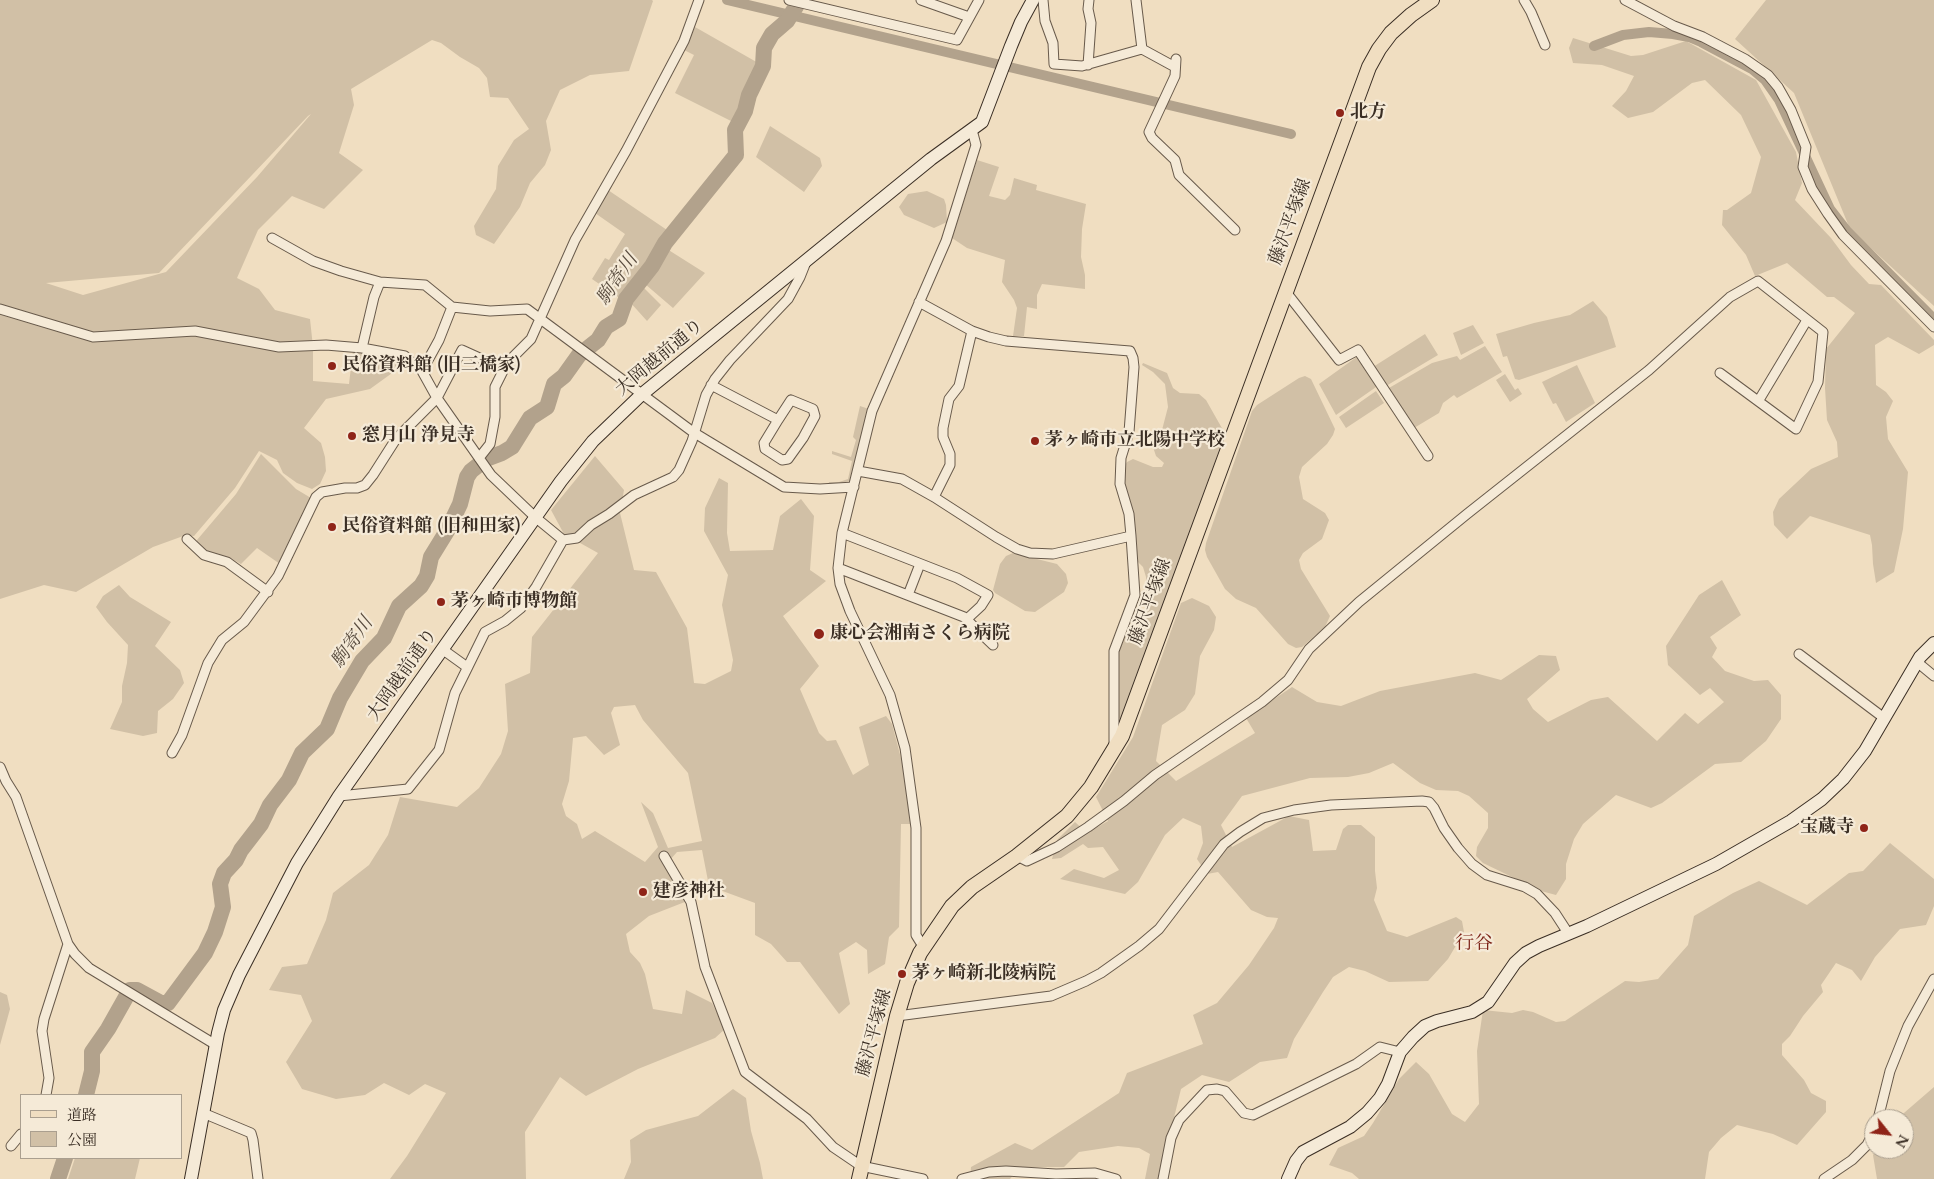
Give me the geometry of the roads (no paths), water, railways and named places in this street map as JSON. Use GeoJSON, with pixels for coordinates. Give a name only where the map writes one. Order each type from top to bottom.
{"type":"FeatureCollection","features":[{"type":"Feature","properties":{"kind":"main road","name":"藤沢平塚線"},"geometry":{"type":"LineString","coordinates":[[860,1173],[897,1016],[907,983],[924,948],[952,906],[972,887],[1017,856],[1067,816],[1091,787],[1122,736],[1369,67],[1391,33],[1432,0]]}},
{"type":"Feature","properties":{"kind":"street"},"geometry":{"type":"LineString","coordinates":[[481,461],[490,444],[494,417],[495,387],[507,363],[531,339],[575,240],[684,41],[699,0]]}},
{"type":"Feature","properties":{"kind":"street"},"geometry":{"type":"LineString","coordinates":[[790,0],[814,4],[957,40],[978,0]]}},
{"type":"Feature","properties":{"kind":"street"},"geometry":{"type":"LineString","coordinates":[[921,0],[969,17]]}},
{"type":"Feature","properties":{"kind":"street","name":"大岡越前通り"},"geometry":{"type":"LineString","coordinates":[[191,1179],[224,1010],[236,981],[297,863],[339,796],[535,517],[593,441],[641,395],[931,159],[972,130],[984,118],[1021,22],[1033,0]]}},
{"type":"Feature","properties":{"kind":"street"},"geometry":{"type":"LineString","coordinates":[[1042,0],[1045,21],[1053,43],[1054,64],[1088,65],[1142,49],[1176,63],[1175,76],[1148,132],[1175,160],[1179,175],[1235,230]]}},
{"type":"Feature","properties":{"kind":"street"},"geometry":{"type":"LineString","coordinates":[[1088,65],[1091,23],[1089,0]]}},
{"type":"Feature","properties":{"kind":"street"},"geometry":{"type":"LineString","coordinates":[[1136,0],[1142,49]]}},
{"type":"Feature","properties":{"kind":"street"},"geometry":{"type":"LineString","coordinates":[[1524,0],[1545,45]]}},
{"type":"Feature","properties":{"kind":"street"},"geometry":{"type":"LineString","coordinates":[[1625,0],[1674,26],[1703,37],[1728,50],[1768,75],[1778,87],[1791,110],[1806,147],[1803,167],[1812,189],[1843,234],[1934,327]]}},
{"type":"Feature","properties":{"kind":"street"},"geometry":{"type":"LineString","coordinates":[[924,948],[916,936],[916,828],[906,748],[890,695],[850,612],[840,584],[838,568],[842,533],[872,411],[946,241],[976,145],[972,130]]}},
{"type":"Feature","properties":{"kind":"street"},"geometry":{"type":"LineString","coordinates":[[272,238],[313,261],[341,271],[380,282],[425,285],[452,307],[490,311],[528,309],[693,432],[784,487],[820,489],[854,487]]}},
{"type":"Feature","properties":{"kind":"street"},"geometry":{"type":"LineString","coordinates":[[0,309],[93,337],[195,331],[278,348],[326,345],[362,348],[405,356],[422,371],[437,398],[481,461],[503,488],[563,540],[577,538],[591,525],[634,495],[673,478],[679,470],[692,441],[693,432],[711,385],[730,360],[788,299],[807,259]]}},
{"type":"Feature","properties":{"kind":"street"},"geometry":{"type":"LineString","coordinates":[[1017,856],[1027,862],[1064,842],[1124,801],[1155,775],[1262,702],[1288,680],[1309,649],[1358,602],[1649,370],[1730,296],[1758,281],[1823,332],[1818,382],[1796,429],[1720,373]]}},
{"type":"Feature","properties":{"kind":"street"},"geometry":{"type":"LineString","coordinates":[[362,348],[374,297],[380,282]]}},
{"type":"Feature","properties":{"kind":"street"},"geometry":{"type":"LineString","coordinates":[[1286,292],[1339,360],[1358,350],[1428,456]]}},
{"type":"Feature","properties":{"kind":"street"},"geometry":{"type":"LineString","coordinates":[[919,302],[972,331],[1006,341],[1130,351],[1134,367],[1129,432],[1121,458],[1120,484],[1129,514],[1135,595],[1114,651],[1114,750]]}},
{"type":"Feature","properties":{"kind":"street"},"geometry":{"type":"LineString","coordinates":[[422,371],[439,340],[452,307]]}},
{"type":"Feature","properties":{"kind":"street"},"geometry":{"type":"LineString","coordinates":[[1759,400],[1807,320]]}},
{"type":"Feature","properties":{"kind":"street"},"geometry":{"type":"LineString","coordinates":[[934,497],[950,465],[950,454],[943,437],[943,428],[949,399],[959,386],[972,331]]}},
{"type":"Feature","properties":{"kind":"street"},"geometry":{"type":"LineString","coordinates":[[172,753],[182,735],[208,663],[222,640],[244,622],[268,592],[278,576],[316,497],[322,492],[357,488],[364,485],[374,475],[396,439],[437,398],[462,350],[504,369]]}},
{"type":"Feature","properties":{"kind":"street"},"geometry":{"type":"LineString","coordinates":[[711,385],[778,420]]}},
{"type":"Feature","properties":{"kind":"street"},"geometry":{"type":"LineString","coordinates":[[791,400],[813,408],[815,416],[803,438],[788,459],[782,460],[765,449],[764,443],[778,420],[791,400]]}},
{"type":"Feature","properties":{"kind":"street"},"geometry":{"type":"LineString","coordinates":[[858,471],[902,479],[996,537],[1017,549],[1030,553],[1053,554],[1131,536]]}},
{"type":"Feature","properties":{"kind":"street"},"geometry":{"type":"LineString","coordinates":[[842,533],[957,578],[988,595],[981,606],[967,619]]}},
{"type":"Feature","properties":{"kind":"street"},"geometry":{"type":"LineString","coordinates":[[187,540],[204,555],[227,562],[268,592]]}},
{"type":"Feature","properties":{"kind":"street"},"geometry":{"type":"LineString","coordinates":[[339,796],[408,789],[439,750],[455,693],[485,632],[505,621],[521,608],[536,587],[563,540]]}},
{"type":"Feature","properties":{"kind":"street"},"geometry":{"type":"LineString","coordinates":[[908,595],[920,564]]}},
{"type":"Feature","properties":{"kind":"street"},"geometry":{"type":"LineString","coordinates":[[838,568],[967,619],[993,645]]}},
{"type":"Feature","properties":{"kind":"street"},"geometry":{"type":"LineString","coordinates":[[1288,1179],[1296,1161],[1303,1152],[1350,1127],[1368,1113],[1388,1084],[1400,1052],[1425,1026],[1472,1012],[1488,1002],[1515,963],[1539,946],[1716,864],[1807,810],[1822,799],[1843,780],[1865,752],[1917,662],[1934,643]]}},
{"type":"Feature","properties":{"kind":"street"},"geometry":{"type":"LineString","coordinates":[[442,650],[467,667]]}},
{"type":"Feature","properties":{"kind":"street"},"geometry":{"type":"LineString","coordinates":[[1799,654],[1884,718]]}},
{"type":"Feature","properties":{"kind":"street"},"geometry":{"type":"LineString","coordinates":[[1917,662],[1934,676]]}},
{"type":"Feature","properties":{"kind":"street"},"geometry":{"type":"LineString","coordinates":[[0,767],[19,805],[68,944],[89,968],[216,1045]]}},
{"type":"Feature","properties":{"kind":"street"},"geometry":{"type":"LineString","coordinates":[[897,1016],[1051,996],[1086,981],[1101,973],[1139,946],[1159,929],[1224,844],[1263,818],[1294,810],[1422,800],[1428,802],[1434,808],[1444,828],[1458,848],[1472,864],[1487,875],[1525,887],[1537,894],[1555,913],[1568,933]]}},
{"type":"Feature","properties":{"kind":"street"},"geometry":{"type":"LineString","coordinates":[[664,856],[690,902],[705,967],[746,1072],[807,1119],[822,1137],[860,1173],[923,1179]]}},
{"type":"Feature","properties":{"kind":"street"},"geometry":{"type":"LineString","coordinates":[[46,1094],[49,1078],[42,1031],[44,1019],[68,944]]}},
{"type":"Feature","properties":{"kind":"street"},"geometry":{"type":"LineString","coordinates":[[1880,1109],[1890,1070],[1908,1026],[1934,979]]}},
{"type":"Feature","properties":{"kind":"street"},"geometry":{"type":"LineString","coordinates":[[1163,1179],[1171,1138],[1179,1120],[1207,1090],[1217,1089],[1225,1091],[1244,1113],[1253,1115],[1356,1064],[1380,1047],[1400,1052]]}},
{"type":"Feature","properties":{"kind":"street"},"geometry":{"type":"LineString","coordinates":[[203,1113],[250,1133],[253,1140],[258,1179]]}},
{"type":"Feature","properties":{"kind":"street"},"geometry":{"type":"LineString","coordinates":[[11,1146],[20,1135]]}},
{"type":"Feature","properties":{"kind":"street"},"geometry":{"type":"LineString","coordinates":[[1824,1179],[1852,1160],[1864,1148]]}},
{"type":"Feature","properties":{"kind":"street"},"geometry":{"type":"LineString","coordinates":[[962,1179],[1006,1170],[1056,1174],[1095,1173],[1116,1179]]}},
{"type":"Feature","properties":{"kind":"waterway"},"geometry":{"type":"LineString","coordinates":[[727,0],[1291,134]]}},
{"type":"Feature","properties":{"kind":"waterway","name":"駒寄川"},"geometry":{"type":"LineString","coordinates":[[86,1094],[92,1071],[92,1052],[108,1029],[130,990],[137,990],[161,1003],[168,1003],[205,953],[215,932],[223,907],[220,884],[224,873],[236,860],[241,850],[261,824],[270,805],[289,780],[302,753],[327,729],[340,698],[362,661],[384,638],[399,606],[421,586],[427,576],[431,557],[447,531],[460,504],[467,477],[471,471],[486,459],[512,447],[530,418],[547,407],[554,384],[564,376],[579,355],[598,340],[606,327],[619,319],[626,299],[652,266],[665,243],[736,155],[735,130],[745,111],[749,95],[763,66],[764,48],[772,34],[787,21],[800,0]]}},
{"type":"Feature","properties":{"kind":"waterway"},"geometry":{"type":"LineString","coordinates":[[1594,46],[1623,35],[1649,32],[1673,34],[1689,37],[1701,42],[1752,69],[1765,80],[1779,100],[1830,209],[1847,231],[1934,319]]}},
{"type":"Feature","properties":{"kind":"waterway","name":"駒寄川"},"geometry":{"type":"LineString","coordinates":[[58,1179],[65,1159]]}},
{"type":"Feature","properties":{"kind":"place","name":"北方"},"geometry":{"type":"Point","coordinates":[1340,113]}},
{"type":"Feature","properties":{"kind":"place","name":"民俗資料館 (旧三橋家)"},"geometry":{"type":"Point","coordinates":[332,366]}},
{"type":"Feature","properties":{"kind":"place","name":"窓月山 浄見寺"},"geometry":{"type":"Point","coordinates":[352,436]}},
{"type":"Feature","properties":{"kind":"place","name":"茅ヶ崎市立北陽中学校"},"geometry":{"type":"Point","coordinates":[1035,441]}},
{"type":"Feature","properties":{"kind":"place","name":"民俗資料館 (旧和田家)"},"geometry":{"type":"Point","coordinates":[332,527]}},
{"type":"Feature","properties":{"kind":"place","name":"茅ヶ崎市博物館"},"geometry":{"type":"Point","coordinates":[441,602]}},
{"type":"Feature","properties":{"kind":"place","name":"康心会湘南さくら病院"},"geometry":{"type":"Point","coordinates":[819,634]}},
{"type":"Feature","properties":{"kind":"place","name":"宝蔵寺"},"geometry":{"type":"Point","coordinates":[1864,828]}},
{"type":"Feature","properties":{"kind":"place","name":"建彦神社"},"geometry":{"type":"Point","coordinates":[643,892]}},
{"type":"Feature","properties":{"kind":"place","name":"茅ヶ崎新北陵病院"},"geometry":{"type":"Point","coordinates":[902,974]}},
{"type":"Feature","properties":{"kind":"district","name":"行谷"},"geometry":{"type":"Point","coordinates":[1474,945]}}]}
